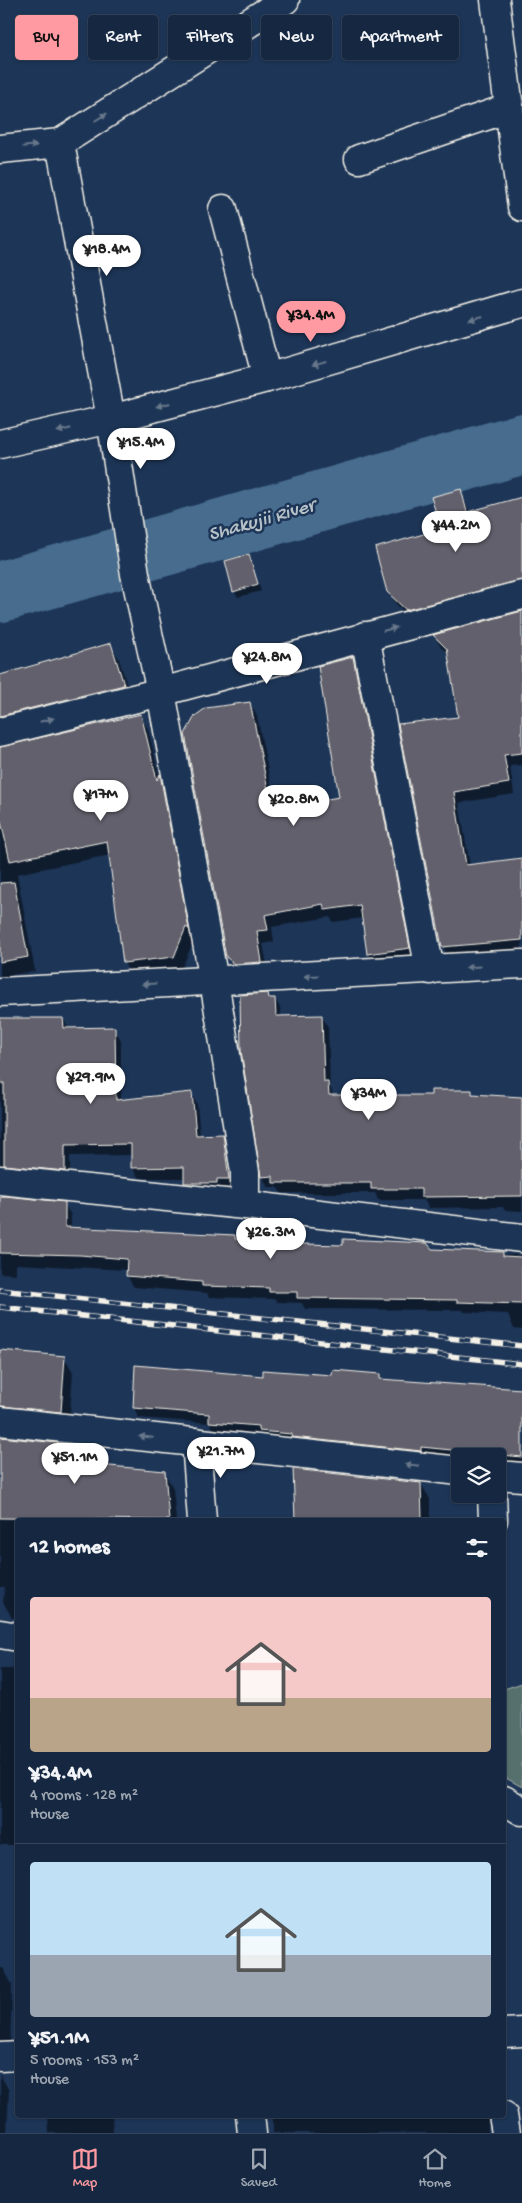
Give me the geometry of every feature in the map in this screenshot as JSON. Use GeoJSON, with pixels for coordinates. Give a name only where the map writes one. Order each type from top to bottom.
{"type":"FeatureCollection","features":[{"type":"Feature","properties":{"kind":"street"},"geometry":{"type":"LineString","coordinates":[[0,149],[60,143],[285,0]]}},
{"type":"Feature","properties":{"kind":"street"},"geometry":{"type":"LineString","coordinates":[[495,0],[522,207]]}},
{"type":"Feature","properties":{"kind":"street"},"geometry":{"type":"LineString","coordinates":[[359,159],[509,108]]}},
{"type":"Feature","properties":{"kind":"street"},"geometry":{"type":"LineString","coordinates":[[60,143],[112,419],[135,574],[161,692],[214,981],[245,1172],[245,1205]]}},
{"type":"Feature","properties":{"kind":"street"},"geometry":{"type":"LineString","coordinates":[[223,209],[267,378]]}},
{"type":"Feature","properties":{"kind":"street"},"geometry":{"type":"LineString","coordinates":[[0,444],[112,419],[267,378],[522,303]]}},
{"type":"Feature","properties":{"kind":"street"},"geometry":{"type":"LineString","coordinates":[[0,732],[161,692],[522,595]]}},
{"type":"Feature","properties":{"kind":"street"},"geometry":{"type":"LineString","coordinates":[[365,636],[430,970]]}},
{"type":"Feature","properties":{"kind":"street"},"geometry":{"type":"LineString","coordinates":[[0,992],[522,964]]}},
{"type":"Feature","properties":{"kind":"street"},"geometry":{"type":"LineString","coordinates":[[0,1180],[245,1205],[522,1238]]}},
{"type":"Feature","properties":{"kind":"street"},"geometry":{"type":"LineString","coordinates":[[0,1422],[451,1470]]}},
{"type":"Feature","properties":{"kind":"street"},"geometry":{"type":"LineString","coordinates":[[196,1442],[202,1518]]}},
{"type":"Feature","properties":{"kind":"street"},"geometry":{"type":"LineString","coordinates":[[506,1476],[522,1477]]}},
{"type":"Feature","properties":{"kind":"street"},"geometry":{"type":"LineString","coordinates":[[492,1503],[493,1518]]}},
{"type":"Feature","properties":{"kind":"street"},"geometry":{"type":"LineString","coordinates":[[0,1634],[15,1636]]}},
{"type":"Feature","properties":{"kind":"street"},"geometry":{"type":"LineString","coordinates":[[506,1801],[522,1812]]}},
{"type":"Feature","properties":{"kind":"street"},"geometry":{"type":"LineString","coordinates":[[506,2033],[522,2032]]}},
{"type":"Feature","properties":{"kind":"street"},"geometry":{"type":"LineString","coordinates":[[0,2057],[15,2056]]}},
{"type":"Feature","properties":{"kind":"street"},"geometry":{"type":"LineString","coordinates":[[250,2118],[252,2133]]}},
{"type":"Feature","properties":{"kind":"street"},"geometry":{"type":"LineString","coordinates":[[504,2118],[506,2133]]}},
{"type":"Feature","properties":{"kind":"green space"},"geometry":{"type":"Polygon","coordinates":[[[522,1683],[522,1787],[506,1778],[506,1688],[522,1683]]]}},
{"type":"Feature","properties":{"kind":"building"},"geometry":{"type":"Polygon","coordinates":[[[461,489],[467,512],[522,497],[522,580],[406,610],[387,592],[375,548],[441,529],[431,497],[461,489]]]}},
{"type":"Feature","properties":{"kind":"building"},"geometry":{"type":"Polygon","coordinates":[[[249,554],[258,584],[233,592],[225,561],[249,554]]]}},
{"type":"Feature","properties":{"kind":"building"},"geometry":{"type":"Polygon","coordinates":[[[522,611],[522,753],[504,755],[509,783],[454,792],[466,865],[522,858],[522,940],[442,947],[398,724],[458,717],[447,649],[433,635],[522,611]]]}},
{"type":"Feature","properties":{"kind":"building"},"geometry":{"type":"Polygon","coordinates":[[[111,643],[124,685],[0,716],[0,675],[111,643]]]}},
{"type":"Feature","properties":{"kind":"building"},"geometry":{"type":"Polygon","coordinates":[[[353,657],[410,948],[367,954],[360,905],[325,910],[323,904],[265,915],[268,930],[257,931],[262,962],[234,964],[226,957],[185,734],[195,716],[206,708],[250,702],[272,809],[339,797],[318,666],[353,657]]]}},
{"type":"Feature","properties":{"kind":"building"},"geometry":{"type":"Polygon","coordinates":[[[141,714],[157,780],[160,774],[189,929],[186,927],[174,957],[123,963],[107,841],[10,861],[0,817],[0,747],[141,714]]]}},
{"type":"Feature","properties":{"kind":"building"},"geometry":{"type":"Polygon","coordinates":[[[14,882],[28,957],[0,962],[0,883],[14,882]]]}},
{"type":"Feature","properties":{"kind":"building"},"geometry":{"type":"Polygon","coordinates":[[[268,993],[269,998],[275,998],[276,1016],[322,1015],[324,1082],[328,1082],[329,1095],[431,1095],[431,1090],[472,1090],[472,1094],[522,1097],[522,1196],[421,1197],[421,1189],[371,1189],[371,1183],[273,1183],[273,1176],[261,1177],[241,1051],[240,995],[268,993]]]}},
{"type":"Feature","properties":{"kind":"building"},"geometry":{"type":"Polygon","coordinates":[[[0,1018],[63,1018],[64,1028],[115,1027],[116,1100],[192,1092],[196,1135],[223,1134],[229,1179],[217,1179],[217,1183],[184,1183],[184,1167],[131,1168],[131,1144],[65,1145],[65,1171],[4,1165],[4,1083],[0,1083],[0,1018]]]}},
{"type":"Feature","properties":{"kind":"building"},"geometry":{"type":"Polygon","coordinates":[[[5,1196],[65,1202],[65,1227],[235,1235],[235,1239],[265,1241],[265,1243],[343,1245],[343,1239],[427,1243],[432,1249],[503,1252],[503,1256],[522,1257],[522,1304],[457,1302],[457,1300],[297,1298],[297,1292],[269,1292],[269,1288],[202,1286],[202,1282],[126,1276],[127,1259],[80,1255],[0,1253],[0,1198],[5,1196]]]}},
{"type":"Feature","properties":{"kind":"building"},"geometry":{"type":"Polygon","coordinates":[[[0,1350],[65,1356],[61,1412],[0,1406],[0,1350]]]}},
{"type":"Feature","properties":{"kind":"building"},"geometry":{"type":"Polygon","coordinates":[[[135,1365],[263,1376],[263,1370],[332,1375],[333,1370],[380,1374],[380,1379],[522,1389],[522,1457],[506,1455],[506,1448],[451,1448],[451,1450],[421,1447],[421,1451],[292,1437],[292,1434],[259,1431],[259,1426],[209,1422],[209,1414],[133,1408],[135,1365]]]}},
{"type":"Feature","properties":{"kind":"building"},"geometry":{"type":"Polygon","coordinates":[[[0,1437],[58,1443],[58,1445],[88,1446],[88,1464],[165,1471],[169,1518],[0,1518],[0,1437]]]}},
{"type":"Feature","properties":{"kind":"building"},"geometry":{"type":"Polygon","coordinates":[[[293,1469],[421,1483],[422,1518],[295,1518],[293,1469]]]}},
{"type":"Feature","properties":{"kind":"waterway","name":"Shakujii River"},"geometry":{"type":"LineString","coordinates":[[0,592],[522,444]]}},
{"type":"Feature","properties":{"kind":"railway"},"geometry":{"type":"LineString","coordinates":[[0,1290],[522,1346]]}},
{"type":"Feature","properties":{"kind":"railway"},"geometry":{"type":"LineString","coordinates":[[0,1307],[522,1364]]}}]}
